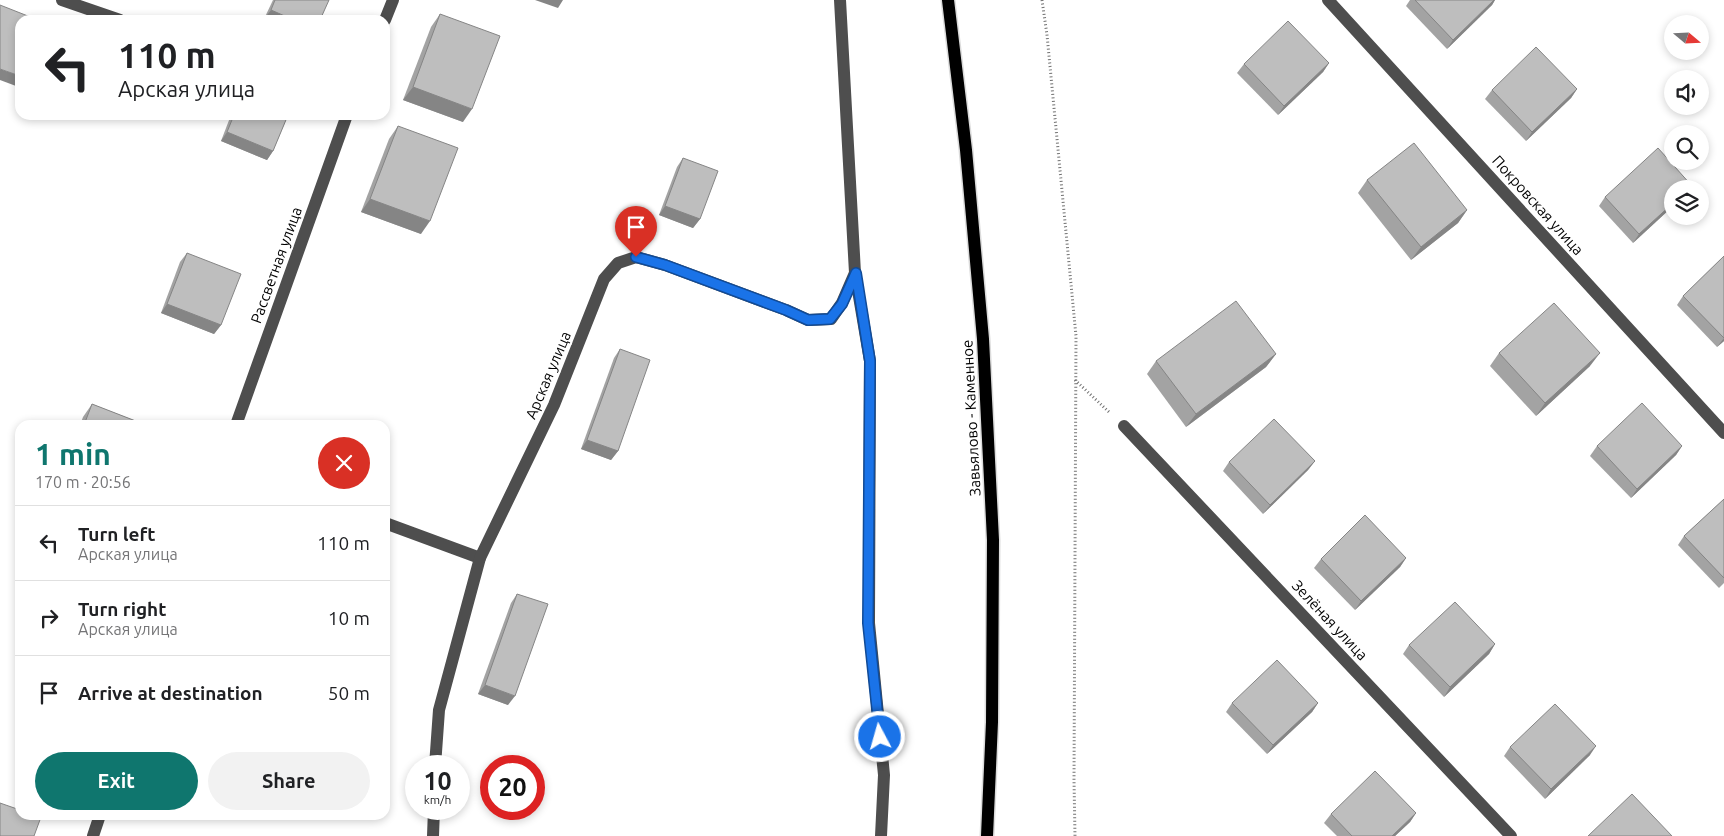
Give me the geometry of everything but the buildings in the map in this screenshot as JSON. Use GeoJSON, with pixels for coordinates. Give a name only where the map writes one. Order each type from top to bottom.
{"type":"FeatureCollection","features":[{"type":"Feature","properties":{"kind":"main road","name":"Завьялово - Каменное"},"geometry":{"type":"LineString","coordinates":[[948,0],[966,150],[983,339],[993,540],[992,722],[987,836]]}},
{"type":"Feature","properties":{"kind":"street"},"geometry":{"type":"LineString","coordinates":[[62,0],[106,15]]}},
{"type":"Feature","properties":{"kind":"street"},"geometry":{"type":"LineString","coordinates":[[387,15],[393,0]]}},
{"type":"Feature","properties":{"kind":"street"},"geometry":{"type":"LineString","coordinates":[[840,0],[856,273],[870,361],[868,623],[884,775],[881,836]]}},
{"type":"Feature","properties":{"kind":"street","name":"Покровская улица"},"geometry":{"type":"LineString","coordinates":[[1328,0],[1724,432]]}},
{"type":"Feature","properties":{"kind":"street","name":"Рассветная улица"},"geometry":{"type":"LineString","coordinates":[[238,420],[345,120]]}},
{"type":"Feature","properties":{"kind":"street","name":"Арская улица"},"geometry":{"type":"LineString","coordinates":[[436,755],[439,710],[480,558],[554,405],[604,279],[618,263],[636,257],[665,265],[808,320],[830,319],[842,304],[856,273]]}},
{"type":"Feature","properties":{"kind":"street","name":"Зелёная улица"},"geometry":{"type":"LineString","coordinates":[[1124,426],[1512,836]]}},
{"type":"Feature","properties":{"kind":"street"},"geometry":{"type":"LineString","coordinates":[[390,525],[480,558]]}},
{"type":"Feature","properties":{"kind":"street"},"geometry":{"type":"LineString","coordinates":[[94,836],[99,820]]}},
{"type":"Feature","properties":{"kind":"street"},"geometry":{"type":"LineString","coordinates":[[433,836],[434,820]]}},
{"type":"Feature","properties":{"kind":"path"},"geometry":{"type":"LineString","coordinates":[[1042,0],[1076,336],[1075,836]]}},
{"type":"Feature","properties":{"kind":"path"},"geometry":{"type":"LineString","coordinates":[[1075,380],[1124,426]]}},
{"type":"Feature","properties":{"kind":"route"},"geometry":{"type":"LineString","coordinates":[[636,257],[665,265],[808,320],[830,319],[842,304],[856,273],[870,361],[868,623],[880,737]]}}]}
